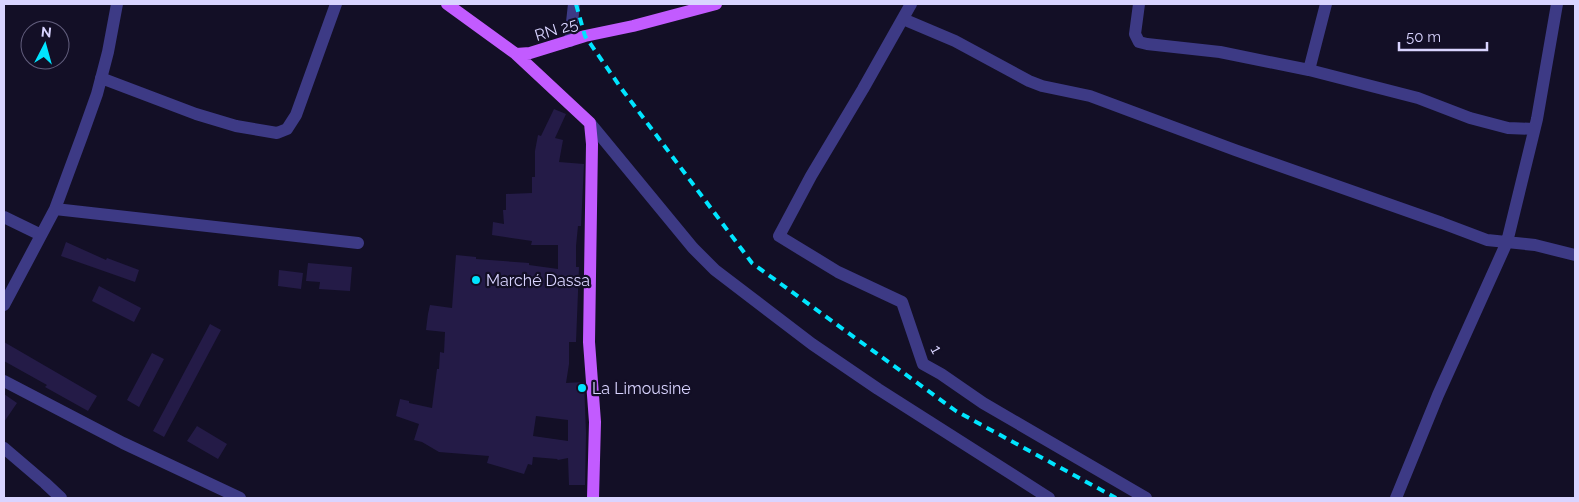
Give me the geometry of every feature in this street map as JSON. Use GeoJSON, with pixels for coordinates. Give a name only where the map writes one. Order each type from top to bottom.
{"type":"FeatureCollection","features":[{"type":"Feature","properties":{"kind":"main road","name":"RN 25"},"geometry":{"type":"LineString","coordinates":[[447,4],[516,54],[530,53],[716,4]]}},
{"type":"Feature","properties":{"kind":"main road"},"geometry":{"type":"LineString","coordinates":[[516,54],[590,124],[592,144],[589,342],[595,422],[593,498]]}},
{"type":"Feature","properties":{"kind":"street"},"geometry":{"type":"LineString","coordinates":[[4,305],[55,208],[101,78],[117,4]]}},
{"type":"Feature","properties":{"kind":"street"},"geometry":{"type":"LineString","coordinates":[[101,78],[196,114],[236,126],[277,133],[287,129],[296,115],[336,4]]}},
{"type":"Feature","properties":{"kind":"street"},"geometry":{"type":"LineString","coordinates":[[570,41],[574,4]]}},
{"type":"Feature","properties":{"kind":"street"},"geometry":{"type":"LineString","coordinates":[[911,4],[903,18],[955,41],[1029,81],[1042,86],[1090,96],[1487,240],[1536,245],[1575,255]]}},
{"type":"Feature","properties":{"kind":"street"},"geometry":{"type":"LineString","coordinates":[[1139,4],[1135,34],[1138,42],[1220,52],[1309,70],[1418,98],[1470,118],[1508,128],[1534,128]]}},
{"type":"Feature","properties":{"kind":"street"},"geometry":{"type":"LineString","coordinates":[[1309,70],[1326,4]]}},
{"type":"Feature","properties":{"kind":"street"},"geometry":{"type":"LineString","coordinates":[[1396,498],[1438,395],[1507,242],[1534,128],[1556,4]]}},
{"type":"Feature","properties":{"kind":"street","name":"1"},"geometry":{"type":"LineString","coordinates":[[903,18],[811,176],[779,236],[838,272],[902,302],[923,364],[942,374],[983,403],[1146,498]]}},
{"type":"Feature","properties":{"kind":"street"},"geometry":{"type":"LineString","coordinates":[[590,124],[692,248],[715,270],[812,344],[878,389],[1049,498]]}},
{"type":"Feature","properties":{"kind":"street"},"geometry":{"type":"LineString","coordinates":[[55,208],[358,243]]}},
{"type":"Feature","properties":{"kind":"street"},"geometry":{"type":"LineString","coordinates":[[4,217],[41,235]]}},
{"type":"Feature","properties":{"kind":"street"},"geometry":{"type":"LineString","coordinates":[[4,381],[123,443],[240,498]]}},
{"type":"Feature","properties":{"kind":"street"},"geometry":{"type":"LineString","coordinates":[[4,448],[61,498]]}},
{"type":"Feature","properties":{"kind":"building"},"geometry":{"type":"Polygon","coordinates":[[[554,109],[566,114],[555,138],[563,140],[559,162],[584,164],[581,226],[578,226],[576,246],[576,267],[579,267],[576,342],[569,342],[569,364],[566,383],[584,382],[586,433],[585,485],[569,485],[568,458],[558,460],[533,457],[532,465],[528,464],[524,474],[487,463],[489,456],[439,452],[422,442],[414,440],[419,424],[396,416],[400,399],[432,408],[440,352],[444,353],[445,332],[426,330],[428,314],[430,305],[452,308],[456,255],[476,257],[476,259],[529,263],[529,265],[558,269],[558,245],[531,245],[532,241],[492,235],[493,222],[504,224],[503,210],[506,210],[506,194],[532,193],[532,177],[535,177],[535,151],[538,135],[541,136],[554,109]],[[536,416],[533,436],[568,441],[568,420],[536,416]]]}},
{"type":"Feature","properties":{"kind":"building"},"geometry":{"type":"Polygon","coordinates":[[[66,242],[106,260],[107,258],[139,270],[135,282],[61,256],[66,242]]]}},
{"type":"Feature","properties":{"kind":"building"},"geometry":{"type":"Polygon","coordinates":[[[308,263],[352,267],[350,291],[319,289],[320,282],[306,281],[308,263]]]}},
{"type":"Feature","properties":{"kind":"building"},"geometry":{"type":"Polygon","coordinates":[[[279,270],[303,273],[301,289],[278,286],[279,270]]]}},
{"type":"Feature","properties":{"kind":"building"},"geometry":{"type":"Polygon","coordinates":[[[99,286],[141,308],[134,322],[92,301],[99,286]]]}},
{"type":"Feature","properties":{"kind":"building"},"geometry":{"type":"Polygon","coordinates":[[[210,324],[221,330],[164,437],[153,431],[210,324]]]}},
{"type":"Feature","properties":{"kind":"building"},"geometry":{"type":"Polygon","coordinates":[[[4,342],[97,396],[88,411],[4,361],[4,342]]]}},
{"type":"Feature","properties":{"kind":"building"},"geometry":{"type":"Polygon","coordinates":[[[152,353],[164,359],[139,407],[127,400],[152,353]]]}},
{"type":"Feature","properties":{"kind":"building"},"geometry":{"type":"Polygon","coordinates":[[[4,394],[17,403],[4,422],[4,394]]]}},
{"type":"Feature","properties":{"kind":"building"},"geometry":{"type":"Polygon","coordinates":[[[197,426],[227,444],[218,459],[187,441],[197,426]]]}},
{"type":"Feature","properties":{"kind":"railway"},"geometry":{"type":"LineString","coordinates":[[576,4],[585,36],[621,88],[752,263],[956,411],[1116,498]]}},
{"type":"Feature","properties":{"kind":"place","name":"Marché Dassa"},"geometry":{"type":"Point","coordinates":[476,280]}},
{"type":"Feature","properties":{"kind":"place","name":"La Limousine"},"geometry":{"type":"Point","coordinates":[582,388]}}]}
